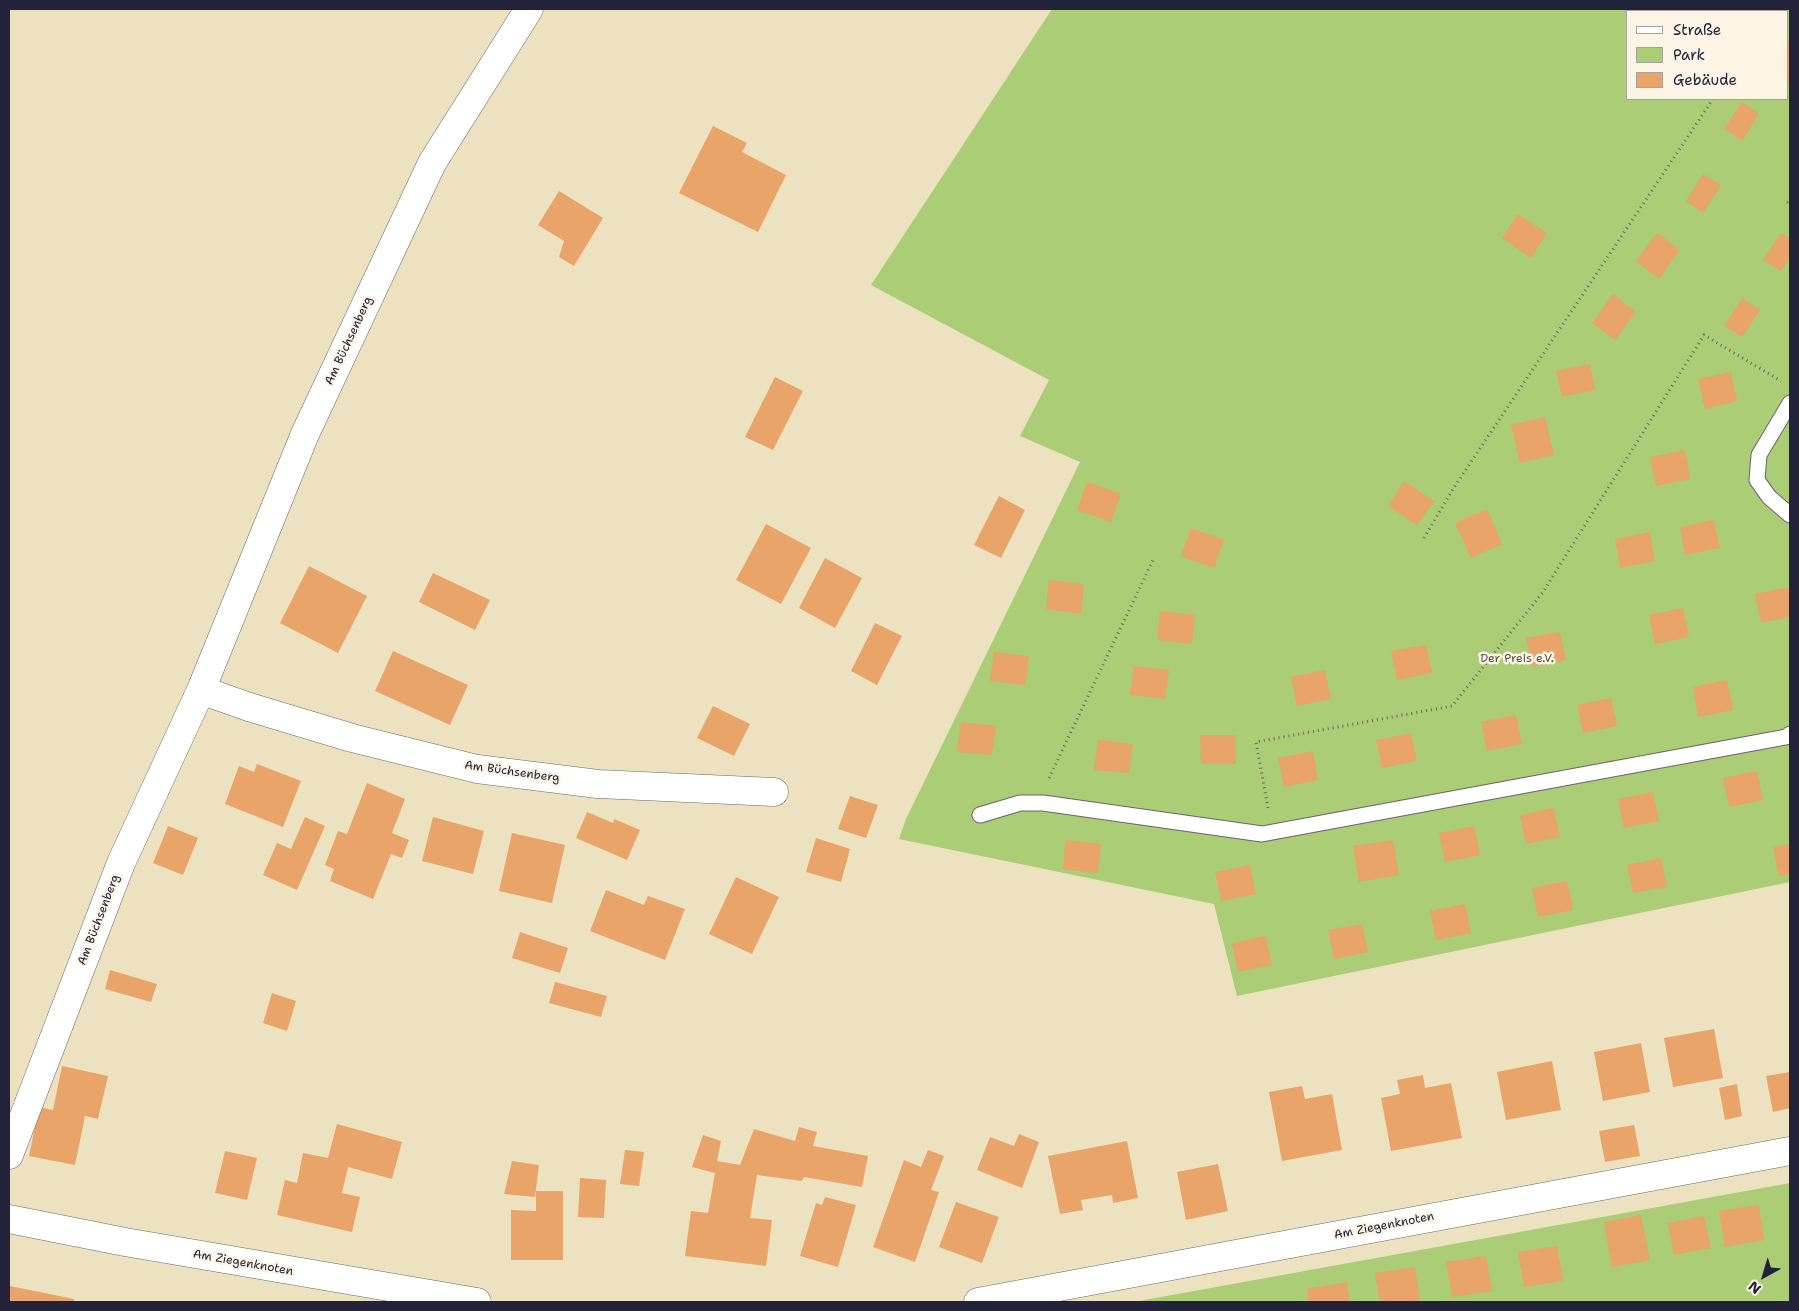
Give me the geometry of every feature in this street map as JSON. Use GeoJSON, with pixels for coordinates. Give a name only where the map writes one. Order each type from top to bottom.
{"type":"FeatureCollection","features":[{"type":"Feature","properties":{"kind":"street","name":"Am Büchsenberg"},"geometry":{"type":"LineString","coordinates":[[9,1155],[121,864],[201,690],[305,434],[432,163],[529,9]]}},
{"type":"Feature","properties":{"kind":"street","name":"Am Büchsenberg"},"geometry":{"type":"LineString","coordinates":[[201,690],[249,707],[352,738],[477,769],[598,784],[774,792]]}},
{"type":"Feature","properties":{"kind":"street","name":"Am Ziegenknoten"},"geometry":{"type":"LineString","coordinates":[[978,1302],[1790,1151]]}},
{"type":"Feature","properties":{"kind":"street","name":"Am Ziegenknoten"},"geometry":{"type":"LineString","coordinates":[[9,1219],[125,1242],[477,1302]]}},
{"type":"Feature","properties":{"kind":"lane"},"geometry":{"type":"LineString","coordinates":[[1790,403],[1759,454],[1757,480],[1769,497],[1790,515]]}},
{"type":"Feature","properties":{"kind":"lane"},"geometry":{"type":"LineString","coordinates":[[980,815],[1020,803],[1037,803],[1262,834],[1786,737],[1790,734]]}},
{"type":"Feature","properties":{"kind":"path"},"geometry":{"type":"LineString","coordinates":[[1424,538],[1453,489],[1712,100]]}},
{"type":"Feature","properties":{"kind":"path"},"geometry":{"type":"LineString","coordinates":[[1273,832],[1256,742],[1452,706],[1543,592],[1704,335],[1782,382]]}},
{"type":"Feature","properties":{"kind":"path"},"geometry":{"type":"LineString","coordinates":[[1037,803],[1153,560]]}},
{"type":"Feature","properties":{"kind":"green space","name":"Der Preis e.V."},"geometry":{"type":"Polygon","coordinates":[[[1052,9],[1790,9],[1790,882],[1237,996],[1214,904],[899,839],[906,819],[1080,462],[1020,436],[1049,380],[871,285],[1052,9]]]}},
{"type":"Feature","properties":{"kind":"green space"},"geometry":{"type":"Polygon","coordinates":[[[1790,1183],[1790,1302],[1135,1302],[1150,1299],[1790,1183]]]}},
{"type":"Feature","properties":{"kind":"building"},"geometry":{"type":"Polygon","coordinates":[[[1649,9],[1683,9],[1682,10],[1649,9]]]}},
{"type":"Feature","properties":{"kind":"building"},"geometry":{"type":"Polygon","coordinates":[[[1789,42],[1790,43],[1789,84],[1789,42]]]}},
{"type":"Feature","properties":{"kind":"building"},"geometry":{"type":"Polygon","coordinates":[[[1742,102],[1759,114],[1742,141],[1724,129],[1742,102]]]}},
{"type":"Feature","properties":{"kind":"building"},"geometry":{"type":"Polygon","coordinates":[[[713,126],[747,143],[742,152],[786,175],[758,232],[679,193],[713,126]]]}},
{"type":"Feature","properties":{"kind":"building"},"geometry":{"type":"Polygon","coordinates":[[[1703,174],[1721,185],[1703,213],[1686,201],[1703,174]]]}},
{"type":"Feature","properties":{"kind":"building"},"geometry":{"type":"Polygon","coordinates":[[[559,191],[603,218],[574,266],[559,257],[564,241],[538,225],[559,191]]]}},
{"type":"Feature","properties":{"kind":"building"},"geometry":{"type":"Polygon","coordinates":[[[1518,214],[1547,233],[1531,258],[1502,238],[1518,214]]]}},
{"type":"Feature","properties":{"kind":"building"},"geometry":{"type":"Polygon","coordinates":[[[1657,233],[1680,250],[1659,279],[1636,261],[1657,233]]]}},
{"type":"Feature","properties":{"kind":"building"},"geometry":{"type":"Polygon","coordinates":[[[1781,233],[1790,238],[1790,257],[1781,271],[1763,260],[1781,233]]]}},
{"type":"Feature","properties":{"kind":"building"},"geometry":{"type":"Polygon","coordinates":[[[1613,294],[1636,312],[1615,340],[1592,323],[1613,294]]]}},
{"type":"Feature","properties":{"kind":"building"},"geometry":{"type":"Polygon","coordinates":[[[1742,298],[1760,310],[1742,337],[1724,326],[1742,298]]]}},
{"type":"Feature","properties":{"kind":"building"},"geometry":{"type":"Polygon","coordinates":[[[1590,364],[1595,390],[1562,397],[1556,371],[1590,364]]]}},
{"type":"Feature","properties":{"kind":"building"},"geometry":{"type":"Polygon","coordinates":[[[1731,372],[1737,401],[1705,409],[1698,379],[1731,372]]]}},
{"type":"Feature","properties":{"kind":"building"},"geometry":{"type":"Polygon","coordinates":[[[775,377],[803,391],[773,450],[745,437],[775,377]]]}},
{"type":"Feature","properties":{"kind":"building"},"geometry":{"type":"Polygon","coordinates":[[[1545,417],[1554,455],[1520,463],[1511,425],[1545,417]]]}},
{"type":"Feature","properties":{"kind":"building"},"geometry":{"type":"Polygon","coordinates":[[[1685,450],[1690,479],[1656,486],[1650,457],[1685,450]]]}},
{"type":"Feature","properties":{"kind":"building"},"geometry":{"type":"Polygon","coordinates":[[[1404,481],[1434,501],[1417,525],[1388,506],[1404,481]]]}},
{"type":"Feature","properties":{"kind":"building"},"geometry":{"type":"Polygon","coordinates":[[[1087,482],[1121,494],[1111,522],[1077,510],[1087,482]]]}},
{"type":"Feature","properties":{"kind":"building"},"geometry":{"type":"Polygon","coordinates":[[[999,496],[1025,510],[1001,558],[974,545],[999,496]]]}},
{"type":"Feature","properties":{"kind":"building"},"geometry":{"type":"Polygon","coordinates":[[[1487,509],[1502,544],[1471,558],[1455,523],[1487,509]]]}},
{"type":"Feature","properties":{"kind":"building"},"geometry":{"type":"Polygon","coordinates":[[[1714,520],[1720,548],[1685,555],[1680,527],[1714,520]]]}},
{"type":"Feature","properties":{"kind":"building"},"geometry":{"type":"Polygon","coordinates":[[[766,524],[811,548],[781,604],[736,580],[766,524]]]}},
{"type":"Feature","properties":{"kind":"building"},"geometry":{"type":"Polygon","coordinates":[[[1191,528],[1224,540],[1214,568],[1181,556],[1191,528]]]}},
{"type":"Feature","properties":{"kind":"building"},"geometry":{"type":"Polygon","coordinates":[[[1650,532],[1655,561],[1620,568],[1615,539],[1650,532]]]}},
{"type":"Feature","properties":{"kind":"building"},"geometry":{"type":"Polygon","coordinates":[[[825,558],[862,578],[835,628],[799,608],[825,558]]]}},
{"type":"Feature","properties":{"kind":"building"},"geometry":{"type":"Polygon","coordinates":[[[309,566],[367,596],[338,653],[280,623],[309,566]]]}},
{"type":"Feature","properties":{"kind":"building"},"geometry":{"type":"Polygon","coordinates":[[[433,573],[490,600],[475,630],[419,602],[433,573]]]}},
{"type":"Feature","properties":{"kind":"building"},"geometry":{"type":"Polygon","coordinates":[[[1049,580],[1084,584],[1081,614],[1046,609],[1049,580]]]}},
{"type":"Feature","properties":{"kind":"building"},"geometry":{"type":"Polygon","coordinates":[[[1790,587],[1790,617],[1761,623],[1755,594],[1790,587]]]}},
{"type":"Feature","properties":{"kind":"building"},"geometry":{"type":"Polygon","coordinates":[[[1683,608],[1689,637],[1655,644],[1649,615],[1683,608]]]}},
{"type":"Feature","properties":{"kind":"building"},"geometry":{"type":"Polygon","coordinates":[[[1160,611],[1195,615],[1192,644],[1157,640],[1160,611]]]}},
{"type":"Feature","properties":{"kind":"building"},"geometry":{"type":"Polygon","coordinates":[[[875,623],[902,636],[877,685],[851,671],[875,623]]]}},
{"type":"Feature","properties":{"kind":"building"},"geometry":{"type":"Polygon","coordinates":[[[1560,632],[1566,660],[1532,667],[1526,638],[1560,632]]]}},
{"type":"Feature","properties":{"kind":"building"},"geometry":{"type":"Polygon","coordinates":[[[1426,645],[1432,673],[1397,680],[1391,651],[1426,645]]]}},
{"type":"Feature","properties":{"kind":"building"},"geometry":{"type":"Polygon","coordinates":[[[393,651],[468,685],[450,725],[375,691],[393,651]]]}},
{"type":"Feature","properties":{"kind":"building"},"geometry":{"type":"Polygon","coordinates":[[[994,652],[1029,656],[1025,685],[990,681],[994,652]]]}},
{"type":"Feature","properties":{"kind":"building"},"geometry":{"type":"Polygon","coordinates":[[[1134,666],[1169,670],[1165,699],[1130,695],[1134,666]]]}},
{"type":"Feature","properties":{"kind":"building"},"geometry":{"type":"Polygon","coordinates":[[[1325,670],[1331,699],[1297,706],[1291,677],[1325,670]]]}},
{"type":"Feature","properties":{"kind":"building"},"geometry":{"type":"Polygon","coordinates":[[[1727,680],[1733,710],[1698,717],[1693,687],[1727,680]]]}},
{"type":"Feature","properties":{"kind":"building"},"geometry":{"type":"Polygon","coordinates":[[[1611,698],[1617,726],[1583,733],[1577,705],[1611,698]]]}},
{"type":"Feature","properties":{"kind":"building"},"geometry":{"type":"Polygon","coordinates":[[[713,706],[750,724],[734,756],[697,738],[713,706]]]}},
{"type":"Feature","properties":{"kind":"building"},"geometry":{"type":"Polygon","coordinates":[[[1516,715],[1522,744],[1487,751],[1481,722],[1516,715]]]}},
{"type":"Feature","properties":{"kind":"building"},"geometry":{"type":"Polygon","coordinates":[[[961,722],[996,726],[992,755],[957,752],[961,722]]]}},
{"type":"Feature","properties":{"kind":"building"},"geometry":{"type":"Polygon","coordinates":[[[1411,733],[1417,761],[1382,768],[1376,740],[1411,733]]]}},
{"type":"Feature","properties":{"kind":"building"},"geometry":{"type":"Polygon","coordinates":[[[1200,735],[1236,735],[1236,764],[1201,764],[1200,735]]]}},
{"type":"Feature","properties":{"kind":"building"},"geometry":{"type":"Polygon","coordinates":[[[1098,740],[1133,744],[1129,773],[1094,770],[1098,740]]]}},
{"type":"Feature","properties":{"kind":"building"},"geometry":{"type":"Polygon","coordinates":[[[1313,751],[1318,780],[1284,787],[1278,758],[1313,751]]]}},
{"type":"Feature","properties":{"kind":"building"},"geometry":{"type":"Polygon","coordinates":[[[257,764],[301,781],[283,827],[225,804],[239,766],[254,772],[257,764]]]}},
{"type":"Feature","properties":{"kind":"building"},"geometry":{"type":"Polygon","coordinates":[[[1757,771],[1763,800],[1729,807],[1723,778],[1757,771]]]}},
{"type":"Feature","properties":{"kind":"building"},"geometry":{"type":"Polygon","coordinates":[[[367,783],[405,799],[392,833],[409,840],[402,858],[391,854],[373,899],[330,881],[334,869],[325,865],[338,831],[347,834],[367,783]]]}},
{"type":"Feature","properties":{"kind":"building"},"geometry":{"type":"Polygon","coordinates":[[[1653,792],[1659,821],[1624,828],[1618,799],[1653,792]]]}},
{"type":"Feature","properties":{"kind":"building"},"geometry":{"type":"Polygon","coordinates":[[[850,796],[878,805],[866,838],[838,829],[850,796]]]}},
{"type":"Feature","properties":{"kind":"building"},"geometry":{"type":"Polygon","coordinates":[[[1554,808],[1560,837],[1526,844],[1520,815],[1554,808]]]}},
{"type":"Feature","properties":{"kind":"building"},"geometry":{"type":"Polygon","coordinates":[[[587,812],[613,823],[614,819],[640,830],[627,860],[576,838],[587,812]]]}},
{"type":"Feature","properties":{"kind":"building"},"geometry":{"type":"Polygon","coordinates":[[[305,817],[325,826],[297,890],[263,875],[277,843],[291,849],[305,817]]]}},
{"type":"Feature","properties":{"kind":"building"},"geometry":{"type":"Polygon","coordinates":[[[433,817],[484,831],[473,874],[422,861],[433,817]]]}},
{"type":"Feature","properties":{"kind":"building"},"geometry":{"type":"Polygon","coordinates":[[[168,826],[198,838],[183,875],[153,863],[168,826]]]}},
{"type":"Feature","properties":{"kind":"building"},"geometry":{"type":"Polygon","coordinates":[[[1474,826],[1480,855],[1445,862],[1439,833],[1474,826]]]}},
{"type":"Feature","properties":{"kind":"building"},"geometry":{"type":"Polygon","coordinates":[[[512,833],[565,845],[552,903],[499,891],[512,833]]]}},
{"type":"Feature","properties":{"kind":"building"},"geometry":{"type":"Polygon","coordinates":[[[816,838],[850,849],[841,882],[806,872],[816,838]]]}},
{"type":"Feature","properties":{"kind":"building"},"geometry":{"type":"Polygon","coordinates":[[[1066,840],[1101,844],[1098,873],[1063,869],[1066,840]]]}},
{"type":"Feature","properties":{"kind":"building"},"geometry":{"type":"Polygon","coordinates":[[[1393,840],[1399,875],[1359,882],[1353,846],[1393,840]]]}},
{"type":"Feature","properties":{"kind":"building"},"geometry":{"type":"Polygon","coordinates":[[[1790,844],[1790,874],[1779,876],[1773,847],[1790,844]]]}},
{"type":"Feature","properties":{"kind":"building"},"geometry":{"type":"Polygon","coordinates":[[[1661,858],[1667,887],[1633,893],[1627,865],[1661,858]]]}},
{"type":"Feature","properties":{"kind":"building"},"geometry":{"type":"Polygon","coordinates":[[[1250,865],[1256,894],[1221,901],[1215,872],[1250,865]]]}},
{"type":"Feature","properties":{"kind":"building"},"geometry":{"type":"Polygon","coordinates":[[[736,877],[779,897],[752,954],[709,934],[736,877]]]}},
{"type":"Feature","properties":{"kind":"building"},"geometry":{"type":"Polygon","coordinates":[[[1567,881],[1573,910],[1538,917],[1532,888],[1567,881]]]}},
{"type":"Feature","properties":{"kind":"building"},"geometry":{"type":"Polygon","coordinates":[[[606,890],[644,905],[648,896],[685,909],[665,960],[590,931],[606,890]]]}},
{"type":"Feature","properties":{"kind":"building"},"geometry":{"type":"Polygon","coordinates":[[[1465,904],[1471,933],[1436,940],[1430,911],[1465,904]]]}},
{"type":"Feature","properties":{"kind":"building"},"geometry":{"type":"Polygon","coordinates":[[[1362,924],[1368,952],[1334,959],[1328,930],[1362,924]]]}},
{"type":"Feature","properties":{"kind":"building"},"geometry":{"type":"Polygon","coordinates":[[[520,932],[568,948],[560,973],[512,958],[520,932]]]}},
{"type":"Feature","properties":{"kind":"building"},"geometry":{"type":"Polygon","coordinates":[[[1266,936],[1272,965],[1238,972],[1232,943],[1266,936]]]}},
{"type":"Feature","properties":{"kind":"building"},"geometry":{"type":"Polygon","coordinates":[[[110,970],[157,984],[151,1002],[105,989],[110,970]]]}},
{"type":"Feature","properties":{"kind":"building"},"geometry":{"type":"Polygon","coordinates":[[[555,982],[607,996],[601,1017],[549,1003],[555,982]]]}},
{"type":"Feature","properties":{"kind":"building"},"geometry":{"type":"Polygon","coordinates":[[[272,993],[296,1001],[287,1031],[263,1023],[272,993]]]}},
{"type":"Feature","properties":{"kind":"building"},"geometry":{"type":"Polygon","coordinates":[[[1714,1029],[1723,1078],[1673,1087],[1664,1038],[1714,1029]]]}},
{"type":"Feature","properties":{"kind":"building"},"geometry":{"type":"Polygon","coordinates":[[[1641,1043],[1650,1092],[1603,1101],[1594,1052],[1641,1043]]]}},
{"type":"Feature","properties":{"kind":"building"},"geometry":{"type":"Polygon","coordinates":[[[1552,1061],[1561,1110],[1506,1120],[1497,1072],[1552,1061]]]}},
{"type":"Feature","properties":{"kind":"building"},"geometry":{"type":"Polygon","coordinates":[[[62,1066],[108,1076],[98,1119],[85,1116],[75,1165],[29,1156],[39,1107],[53,1110],[62,1066]]]}},
{"type":"Feature","properties":{"kind":"building"},"geometry":{"type":"Polygon","coordinates":[[[1790,1072],[1790,1108],[1773,1112],[1766,1076],[1790,1072]]]}},
{"type":"Feature","properties":{"kind":"building"},"geometry":{"type":"Polygon","coordinates":[[[1423,1075],[1425,1088],[1451,1083],[1462,1138],[1391,1151],[1381,1098],[1400,1094],[1397,1080],[1423,1075]]]}},
{"type":"Feature","properties":{"kind":"building"},"geometry":{"type":"Polygon","coordinates":[[[1737,1084],[1742,1116],[1725,1120],[1719,1088],[1737,1084]]]}},
{"type":"Feature","properties":{"kind":"building"},"geometry":{"type":"Polygon","coordinates":[[[1302,1086],[1305,1099],[1332,1094],[1342,1150],[1282,1161],[1269,1092],[1302,1086]]]}},
{"type":"Feature","properties":{"kind":"building"},"geometry":{"type":"Polygon","coordinates":[[[337,1124],[402,1142],[392,1179],[348,1167],[342,1193],[360,1197],[352,1232],[277,1215],[285,1180],[297,1183],[303,1153],[328,1158],[337,1124]]]}},
{"type":"Feature","properties":{"kind":"building"},"geometry":{"type":"Polygon","coordinates":[[[1634,1125],[1640,1156],[1605,1162],[1599,1131],[1634,1125]]]}},
{"type":"Feature","properties":{"kind":"building"},"geometry":{"type":"Polygon","coordinates":[[[799,1127],[817,1132],[813,1146],[868,1156],[862,1187],[804,1177],[802,1181],[757,1175],[750,1218],[772,1220],[766,1266],[685,1256],[691,1211],[708,1213],[715,1173],[692,1167],[703,1135],[721,1141],[717,1161],[740,1165],[754,1129],[795,1141],[799,1127]]]}},
{"type":"Feature","properties":{"kind":"building"},"geometry":{"type":"Polygon","coordinates":[[[1019,1134],[1039,1142],[1022,1188],[977,1170],[990,1137],[1014,1146],[1019,1134]]]}},
{"type":"Feature","properties":{"kind":"building"},"geometry":{"type":"Polygon","coordinates":[[[1127,1141],[1138,1198],[1113,1203],[1112,1195],[1081,1200],[1083,1210],[1060,1214],[1048,1156],[1127,1141]]]}},
{"type":"Feature","properties":{"kind":"building"},"geometry":{"type":"Polygon","coordinates":[[[625,1150],[644,1152],[639,1186],[620,1184],[625,1150]]]}},
{"type":"Feature","properties":{"kind":"building"},"geometry":{"type":"Polygon","coordinates":[[[928,1150],[944,1156],[931,1190],[939,1192],[915,1262],[873,1247],[904,1160],[921,1167],[928,1150]]]}},
{"type":"Feature","properties":{"kind":"building"},"geometry":{"type":"Polygon","coordinates":[[[225,1151],[257,1158],[247,1200],[215,1193],[225,1151]]]}},
{"type":"Feature","properties":{"kind":"building"},"geometry":{"type":"Polygon","coordinates":[[[512,1161],[539,1165],[535,1197],[504,1194],[512,1161]]]}},
{"type":"Feature","properties":{"kind":"building"},"geometry":{"type":"Polygon","coordinates":[[[1218,1164],[1228,1211],[1186,1220],[1177,1172],[1218,1164]]]}},
{"type":"Feature","properties":{"kind":"building"},"geometry":{"type":"Polygon","coordinates":[[[580,1178],[606,1180],[604,1218],[578,1217],[580,1178]]]}},
{"type":"Feature","properties":{"kind":"building"},"geometry":{"type":"Polygon","coordinates":[[[536,1191],[563,1191],[563,1260],[511,1260],[511,1210],[536,1211],[536,1191]]]}},
{"type":"Feature","properties":{"kind":"building"},"geometry":{"type":"Polygon","coordinates":[[[825,1197],[856,1205],[838,1267],[800,1256],[816,1203],[822,1205],[825,1197]]]}},
{"type":"Feature","properties":{"kind":"building"},"geometry":{"type":"Polygon","coordinates":[[[956,1202],[999,1217],[982,1263],[939,1247],[956,1202]]]}},
{"type":"Feature","properties":{"kind":"building"},"geometry":{"type":"Polygon","coordinates":[[[1759,1205],[1764,1240],[1725,1247],[1719,1211],[1759,1205]]]}},
{"type":"Feature","properties":{"kind":"building"},"geometry":{"type":"Polygon","coordinates":[[[1641,1215],[1650,1260],[1612,1267],[1604,1222],[1641,1215]]]}},
{"type":"Feature","properties":{"kind":"building"},"geometry":{"type":"Polygon","coordinates":[[[1704,1216],[1711,1248],[1674,1255],[1668,1223],[1704,1216]]]}},
{"type":"Feature","properties":{"kind":"building"},"geometry":{"type":"Polygon","coordinates":[[[1557,1246],[1563,1281],[1524,1287],[1518,1252],[1557,1246]]]}},
{"type":"Feature","properties":{"kind":"building"},"geometry":{"type":"Polygon","coordinates":[[[1486,1256],[1492,1291],[1452,1297],[1446,1262],[1486,1256]]]}},
{"type":"Feature","properties":{"kind":"building"},"geometry":{"type":"Polygon","coordinates":[[[1415,1267],[1420,1302],[1380,1302],[1375,1273],[1415,1267]]]}},
{"type":"Feature","properties":{"kind":"building"},"geometry":{"type":"Polygon","coordinates":[[[1347,1282],[1350,1302],[1309,1302],[1307,1289],[1347,1282]]]}},
{"type":"Feature","properties":{"kind":"building"},"geometry":{"type":"Polygon","coordinates":[[[10,1286],[74,1299],[74,1302],[9,1302],[10,1286]]]}}]}
